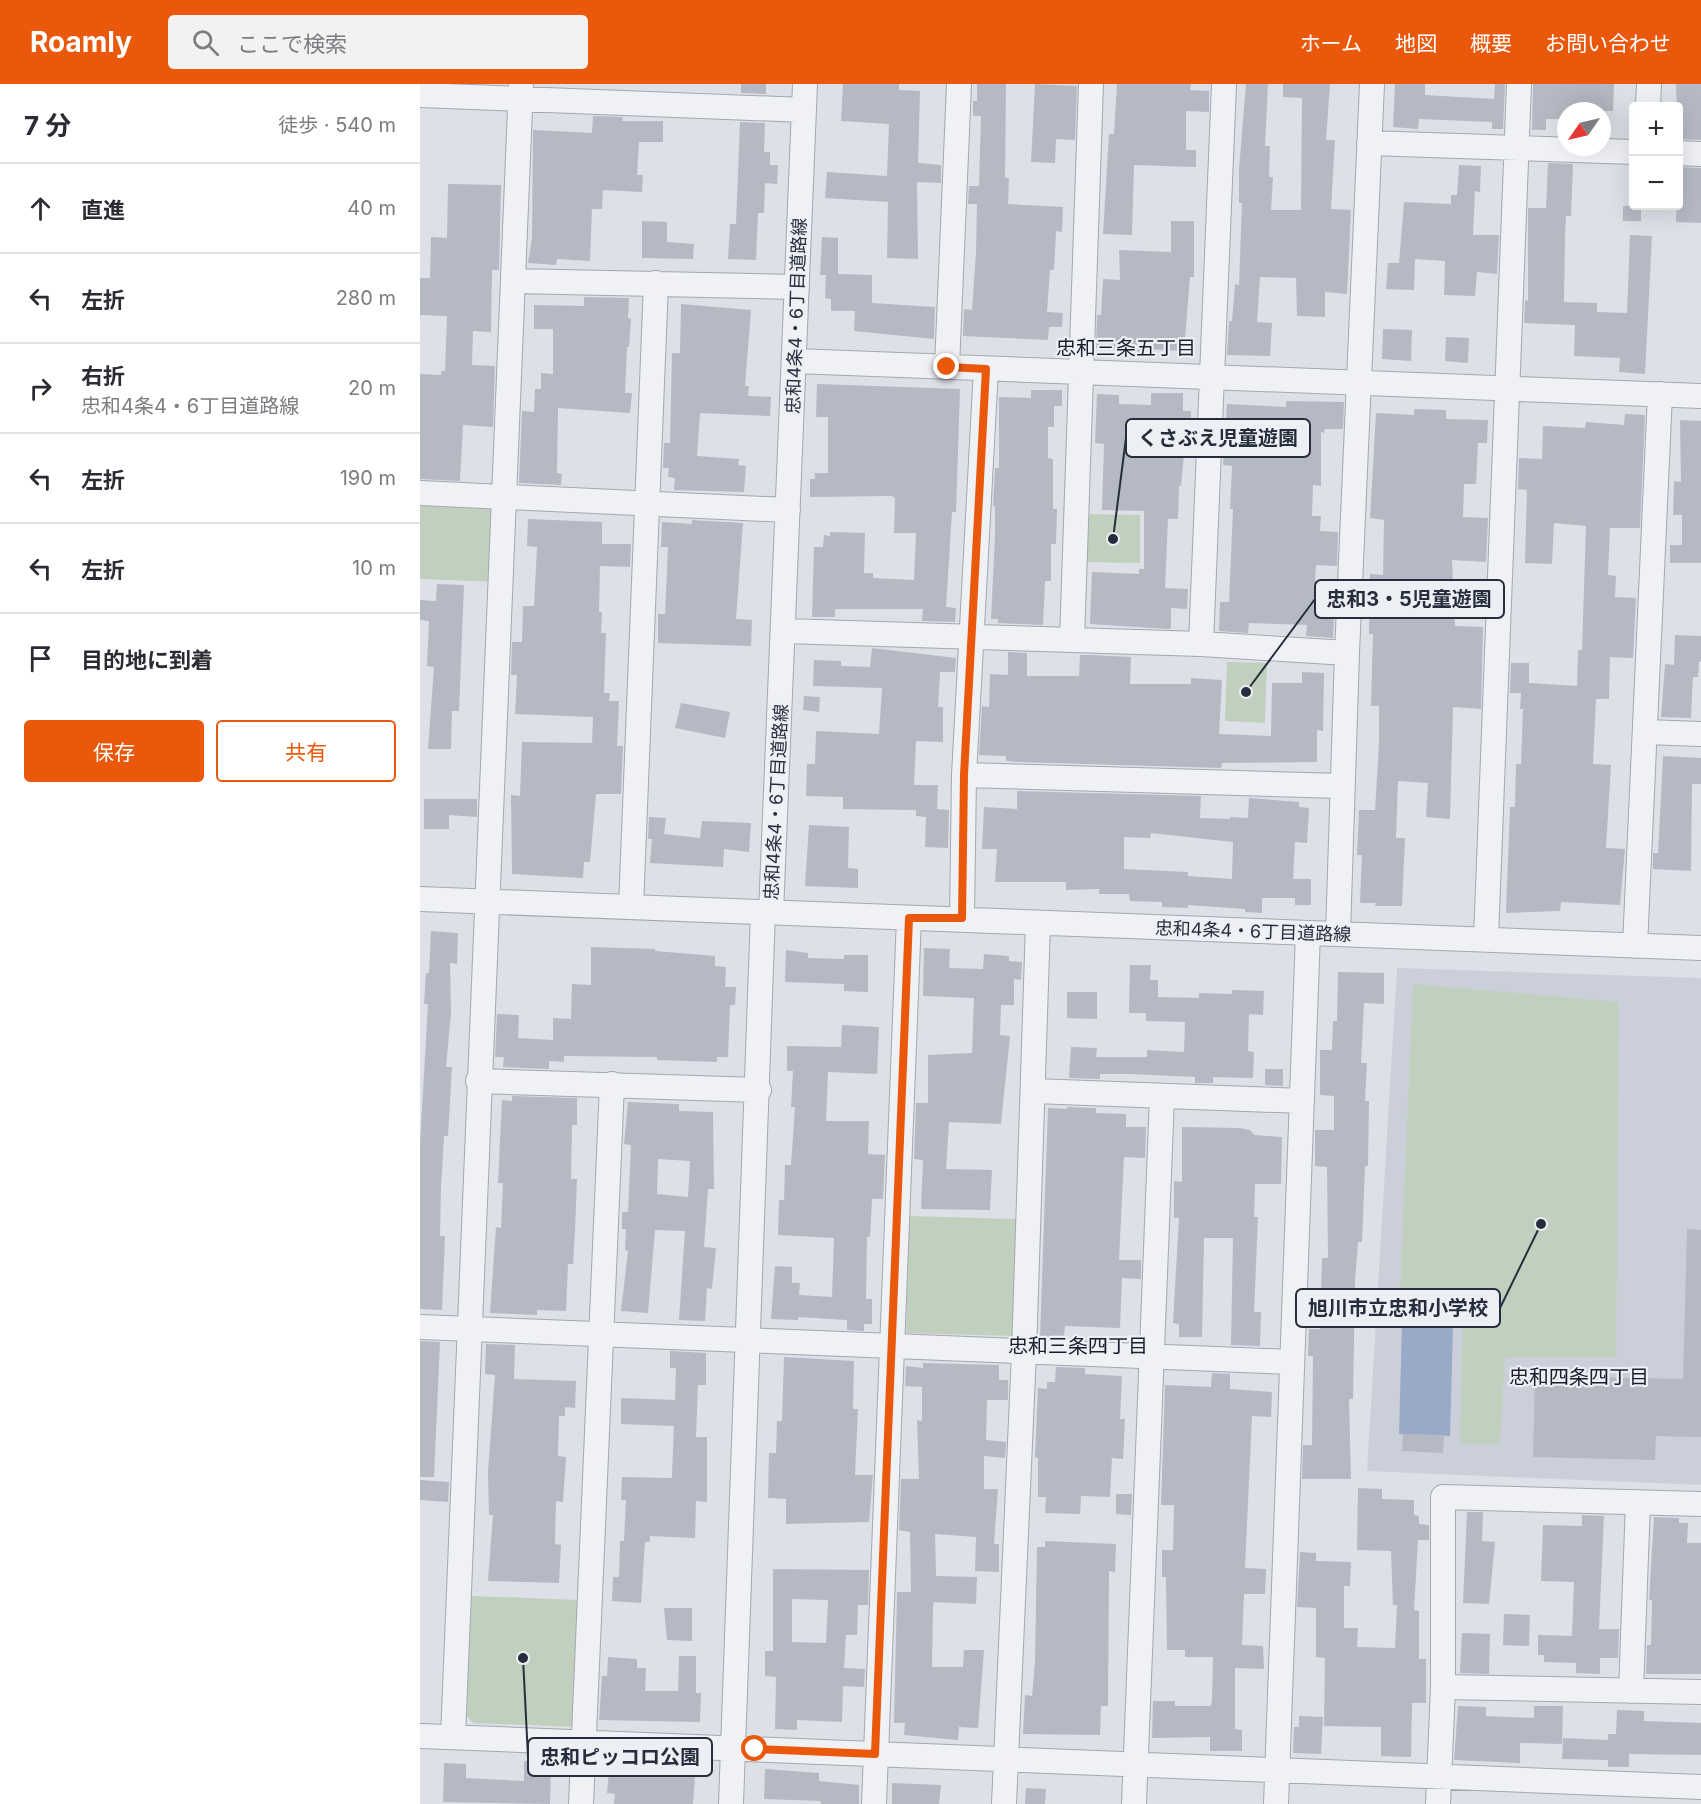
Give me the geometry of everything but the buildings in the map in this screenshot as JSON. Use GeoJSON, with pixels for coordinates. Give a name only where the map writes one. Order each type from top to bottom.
{"type":"FeatureCollection","features":[{"type":"Feature","properties":{"kind":"street","name":"忠和4条4・6丁目道路線"},"geometry":{"type":"LineString","coordinates":[[805,84],[784,631],[767,913],[962,918],[1038,923],[1701,948]]}},
{"type":"Feature","properties":{"kind":"street"},"geometry":{"type":"LineString","coordinates":[[947,367],[959,84]]}},
{"type":"Feature","properties":{"kind":"street"},"geometry":{"type":"LineString","coordinates":[[1072,640],[1091,84]]}},
{"type":"Feature","properties":{"kind":"street"},"geometry":{"type":"LineString","coordinates":[[1201,644],[1224,84]]}},
{"type":"Feature","properties":{"kind":"street"},"geometry":{"type":"LineString","coordinates":[[1338,934],[1347,653],[1372,84]]}},
{"type":"Feature","properties":{"kind":"street"},"geometry":{"type":"LineString","coordinates":[[1486,939],[1519,84]]}},
{"type":"Feature","properties":{"kind":"street"},"geometry":{"type":"LineString","coordinates":[[1648,102],[1649,84]]}},
{"type":"Feature","properties":{"kind":"street"},"geometry":{"type":"LineString","coordinates":[[420,95],[521,91],[663,94],[804,110]]}},
{"type":"Feature","properties":{"kind":"street"},"geometry":{"type":"LineString","coordinates":[[453,1737],[471,1328],[478,1081],[521,91]]}},
{"type":"Feature","properties":{"kind":"street"},"geometry":{"type":"LineString","coordinates":[[1369,143],[1629,152]]}},
{"type":"Feature","properties":{"kind":"street"},"geometry":{"type":"LineString","coordinates":[[1683,153],[1701,154]]}},
{"type":"Feature","properties":{"kind":"street"},"geometry":{"type":"LineString","coordinates":[[513,281],[797,286]]}},
{"type":"Feature","properties":{"kind":"street"},"geometry":{"type":"LineString","coordinates":[[631,907],[656,283]]}},
{"type":"Feature","properties":{"kind":"street"},"geometry":{"type":"LineString","coordinates":[[795,361],[1701,396]]}},
{"type":"Feature","properties":{"kind":"street"},"geometry":{"type":"LineString","coordinates":[[962,918],[964,775],[986,369]]}},
{"type":"Feature","properties":{"kind":"street"},"geometry":{"type":"LineString","coordinates":[[1635,946],[1660,394]]}},
{"type":"Feature","properties":{"kind":"street"},"geometry":{"type":"LineString","coordinates":[[420,492],[788,510]]}},
{"type":"Feature","properties":{"kind":"street"},"geometry":{"type":"LineString","coordinates":[[784,631],[1201,644],[1347,653]]}},
{"type":"Feature","properties":{"kind":"street"},"geometry":{"type":"LineString","coordinates":[[1646,732],[1701,734]]}},
{"type":"Feature","properties":{"kind":"street"},"geometry":{"type":"LineString","coordinates":[[964,775],[1342,786]]}},
{"type":"Feature","properties":{"kind":"street"},"geometry":{"type":"LineString","coordinates":[[420,899],[767,913],[731,1804]]}},
{"type":"Feature","properties":{"kind":"street"},"geometry":{"type":"LineString","coordinates":[[873,1804],[909,918]]}},
{"type":"Feature","properties":{"kind":"street"},"geometry":{"type":"LineString","coordinates":[[1004,1804],[1034,1091],[1038,923]]}},
{"type":"Feature","properties":{"kind":"street"},"geometry":{"type":"LineString","coordinates":[[1276,1804],[1308,933]]}},
{"type":"Feature","properties":{"kind":"street"},"geometry":{"type":"LineString","coordinates":[[478,1081],[759,1090]]}},
{"type":"Feature","properties":{"kind":"street"},"geometry":{"type":"LineString","coordinates":[[581,1804],[612,1084]]}},
{"type":"Feature","properties":{"kind":"street"},"geometry":{"type":"LineString","coordinates":[[1034,1091],[1302,1101]]}},
{"type":"Feature","properties":{"kind":"street"},"geometry":{"type":"LineString","coordinates":[[1134,1804],[1162,1097]]}},
{"type":"Feature","properties":{"kind":"street"},"geometry":{"type":"LineString","coordinates":[[420,1327],[1292,1362]]}},
{"type":"Feature","properties":{"kind":"street"},"geometry":{"type":"LineString","coordinates":[[1438,1804],[1443,1687],[1443,1497],[1701,1504]]}},
{"type":"Feature","properties":{"kind":"street"},"geometry":{"type":"LineString","coordinates":[[1631,1691],[1638,1502]]}},
{"type":"Feature","properties":{"kind":"street"},"geometry":{"type":"LineString","coordinates":[[1443,1687],[1701,1692]]}},
{"type":"Feature","properties":{"kind":"street"},"geometry":{"type":"LineString","coordinates":[[420,1736],[1439,1778],[1591,1794],[1701,1787]]}},
{"type":"Feature","properties":{"kind":"shaded area"},"geometry":{"type":"Polygon","coordinates":[[[1397,968],[1701,978],[1701,1485],[1367,1471],[1397,968]]]}},
{"type":"Feature","properties":{"kind":"green space"},"geometry":{"type":"Polygon","coordinates":[[[420,493],[504,496],[500,582],[420,579],[420,493]]]}},
{"type":"Feature","properties":{"kind":"green space"},"geometry":{"type":"Polygon","coordinates":[[[1086,514],[1140,515],[1140,563],[1085,562],[1086,514]]]}},
{"type":"Feature","properties":{"kind":"green space"},"geometry":{"type":"Polygon","coordinates":[[[1227,662],[1267,663],[1265,723],[1225,721],[1227,662]]]}},
{"type":"Feature","properties":{"kind":"green space"},"geometry":{"type":"Polygon","coordinates":[[[1413,984],[1619,1002],[1616,1357],[1505,1357],[1500,1445],[1460,1443],[1463,1319],[1399,1314],[1413,984]]]}},
{"type":"Feature","properties":{"kind":"green space"},"geometry":{"type":"Polygon","coordinates":[[[909,1216],[1016,1219],[1013,1336],[906,1333],[909,1216]]]}},
{"type":"Feature","properties":{"kind":"green space"},"geometry":{"type":"Polygon","coordinates":[[[471,1596],[580,1600],[575,1727],[473,1723],[466,1715],[471,1596]]]}},
{"type":"Feature","properties":{"kind":"water"},"geometry":{"type":"Polygon","coordinates":[[[1402,1325],[1453,1326],[1450,1436],[1399,1434],[1402,1325]]]}},
{"type":"Feature","properties":{"kind":"place","name":"くさぶえ児童遊園"},"geometry":{"type":"Point","coordinates":[1113,539]}},
{"type":"Feature","properties":{"kind":"place","name":"忠和3・5児童遊園"},"geometry":{"type":"Point","coordinates":[1246,692]}},
{"type":"Feature","properties":{"kind":"place","name":"旭川市立忠和小学校"},"geometry":{"type":"Point","coordinates":[1541,1224]}},
{"type":"Feature","properties":{"kind":"place","name":"忠和ピッコロ公園"},"geometry":{"type":"Point","coordinates":[523,1658]}},
{"type":"Feature","properties":{"kind":"district","name":"忠和三条五丁目"},"geometry":{"type":"Point","coordinates":[1126,348]}},
{"type":"Feature","properties":{"kind":"district","name":"忠和三条四丁目"},"geometry":{"type":"Point","coordinates":[1078,1346]}},
{"type":"Feature","properties":{"kind":"district","name":"忠和四条四丁目"},"geometry":{"type":"Point","coordinates":[1579,1377]}},
{"type":"Feature","properties":{"kind":"route"},"geometry":{"type":"LineString","coordinates":[[755,1749],[875,1754],[909,918],[962,918],[964,775],[986,369],[947,367]]}}]}
